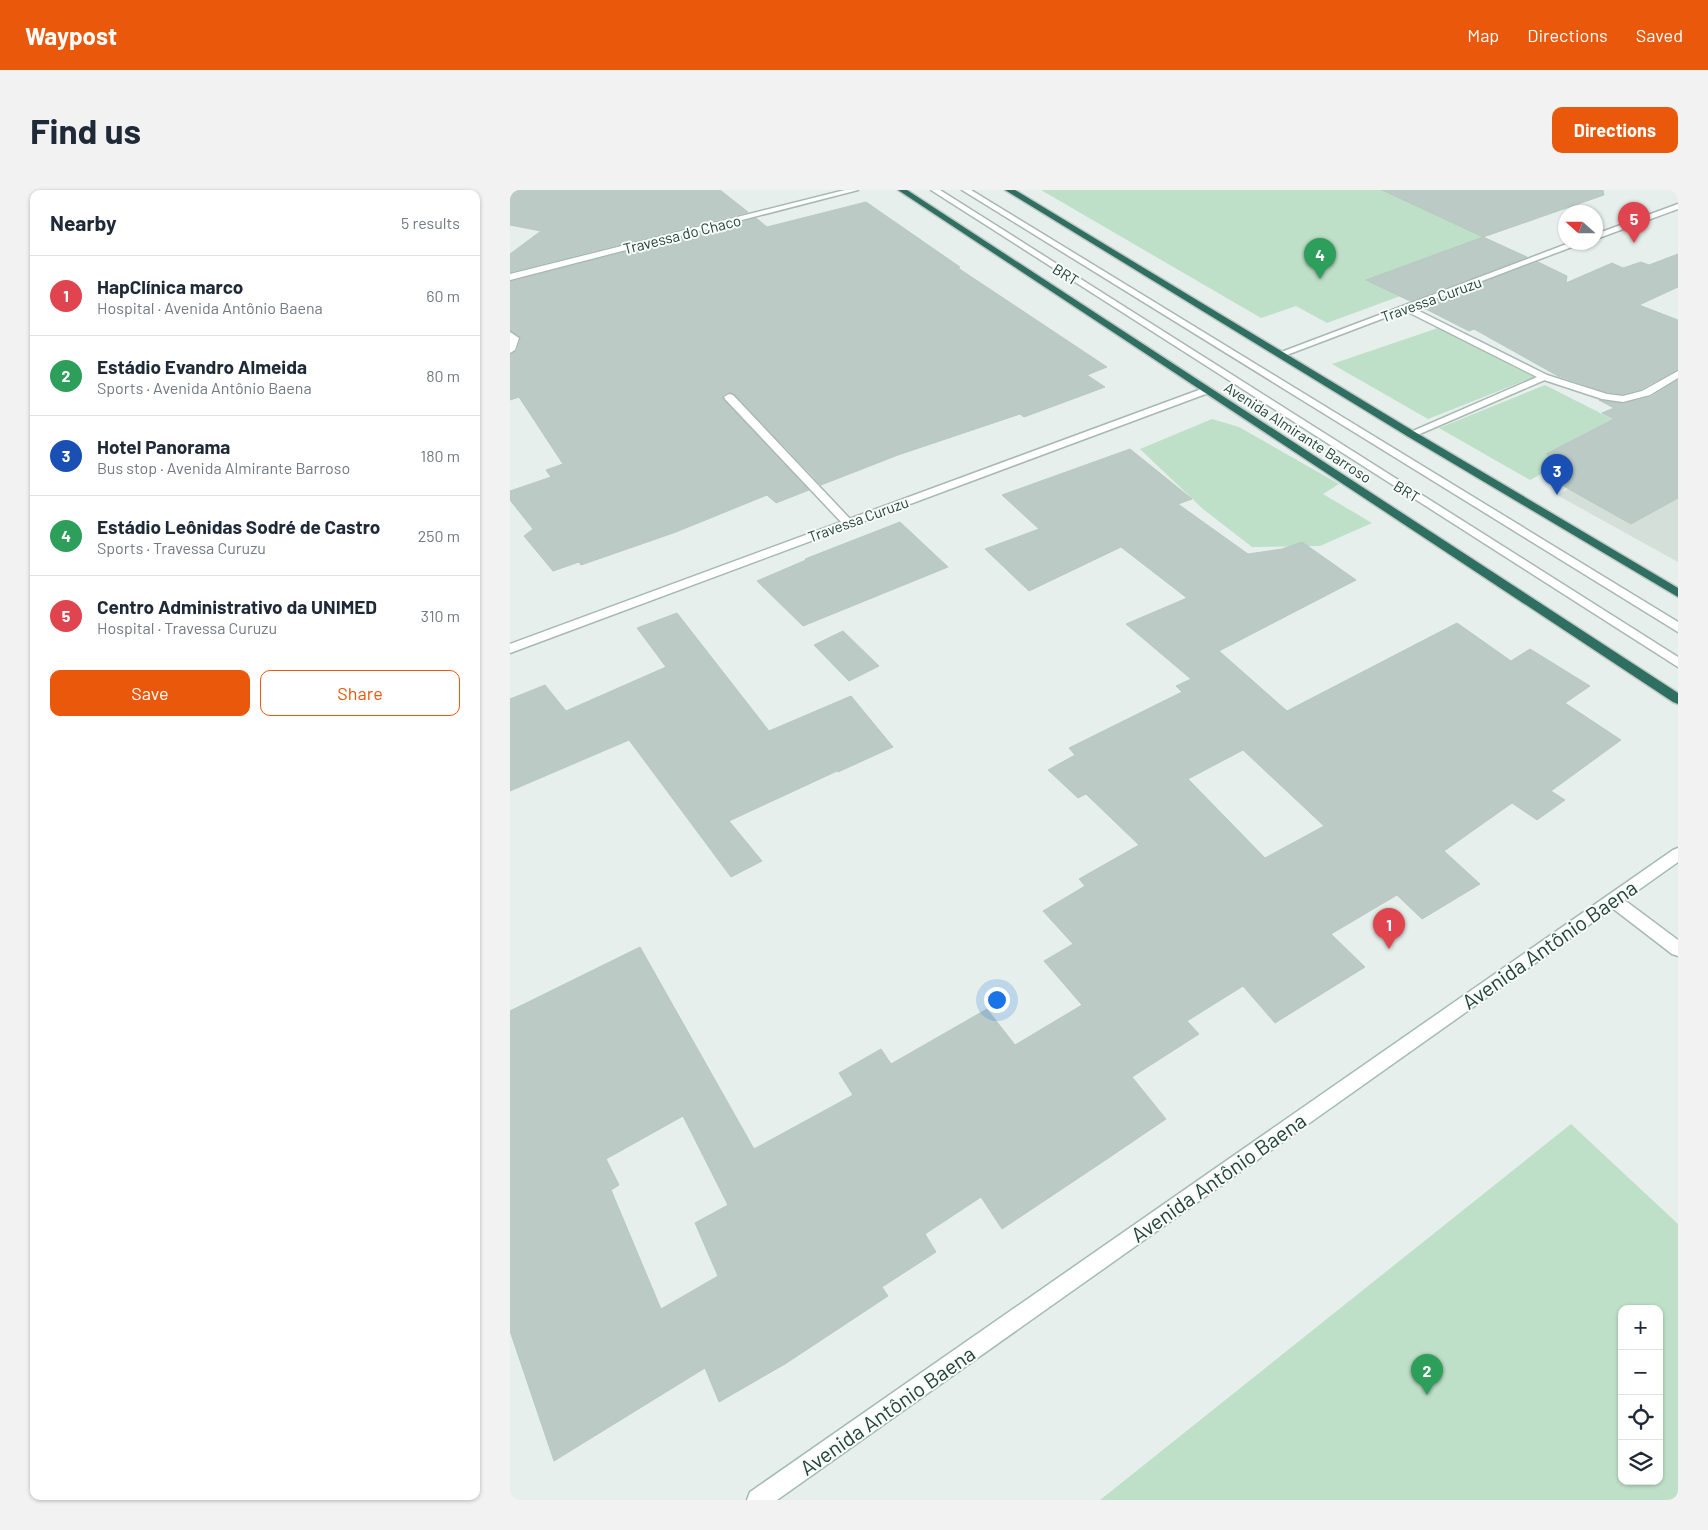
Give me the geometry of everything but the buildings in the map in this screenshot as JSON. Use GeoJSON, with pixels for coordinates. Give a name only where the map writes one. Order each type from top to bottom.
{"type":"FeatureCollection","features":[{"type":"Feature","properties":{"kind":"highway","name":"Avenida Almirante Barroso"},"geometry":{"type":"LineString","coordinates":[[902,190],[1678,699]]}},
{"type":"Feature","properties":{"kind":"highway"},"geometry":{"type":"LineString","coordinates":[[1009,190],[1411,434],[1678,593]]}},
{"type":"Feature","properties":{"kind":"street","name":"Travessa do Chaco"},"geometry":{"type":"LineString","coordinates":[[510,278],[854,190]]}},
{"type":"Feature","properties":{"kind":"street","name":"BRT"},"geometry":{"type":"LineString","coordinates":[[934,190],[1678,663]]}},
{"type":"Feature","properties":{"kind":"street","name":"BRT"},"geometry":{"type":"LineString","coordinates":[[966,190],[1678,628]]}},
{"type":"Feature","properties":{"kind":"street"},"geometry":{"type":"LineString","coordinates":[[1603,234],[1678,206]]}},
{"type":"Feature","properties":{"kind":"street","name":"Travessa Curuzu"},"geometry":{"type":"LineString","coordinates":[[1281,354],[1560,250]]}},
{"type":"Feature","properties":{"kind":"street"},"geometry":{"type":"LineString","coordinates":[[510,267],[530,272]]}},
{"type":"Feature","properties":{"kind":"street"},"geometry":{"type":"LineString","coordinates":[[1408,308],[1544,377],[1606,397],[1623,399],[1646,393],[1678,374]]}},
{"type":"Feature","properties":{"kind":"street"},"geometry":{"type":"LineString","coordinates":[[510,335],[514,338],[510,350]]}},
{"type":"Feature","properties":{"kind":"street"},"geometry":{"type":"LineString","coordinates":[[1411,434],[1544,377]]}},
{"type":"Feature","properties":{"kind":"street","name":"Travessa Curuzu"},"geometry":{"type":"LineString","coordinates":[[510,648],[1207,390]]}},
{"type":"Feature","properties":{"kind":"street"},"geometry":{"type":"LineString","coordinates":[[729,397],[848,523]]}},
{"type":"Feature","properties":{"kind":"street","name":"Avenida Antônio Baena"},"geometry":{"type":"LineString","coordinates":[[758,1500],[1678,854]]}},
{"type":"Feature","properties":{"kind":"street"},"geometry":{"type":"LineString","coordinates":[[1613,900],[1678,949]]}},
{"type":"Feature","properties":{"kind":"shaded area"},"geometry":{"type":"Polygon","coordinates":[[[1678,430],[1678,562],[1557,495],[1678,430]]]}},
{"type":"Feature","properties":{"kind":"green space"},"geometry":{"type":"Polygon","coordinates":[[[1041,190],[1470,190],[1536,219],[1484,237],[1517,253],[1327,323],[1296,306],[1261,318],[1041,190]]]}},
{"type":"Feature","properties":{"kind":"green space"},"geometry":{"type":"Polygon","coordinates":[[[1438,328],[1534,377],[1428,419],[1332,364],[1438,328]]]}},
{"type":"Feature","properties":{"kind":"green space"},"geometry":{"type":"Polygon","coordinates":[[[1545,385],[1628,427],[1530,480],[1439,428],[1545,385]]]}},
{"type":"Feature","properties":{"kind":"green space"},"geometry":{"type":"Polygon","coordinates":[[[1212,419],[1239,427],[1339,484],[1323,494],[1372,523],[1320,546],[1252,547],[1203,509],[1140,449],[1212,419]]]}},
{"type":"Feature","properties":{"kind":"green space"},"geometry":{"type":"Polygon","coordinates":[[[1571,1124],[1678,1224],[1678,1500],[1100,1500],[1571,1124]]]}},
{"type":"Feature","properties":{"kind":"place","name":"Centro Administrativo da UNIMED"},"geometry":{"type":"Point","coordinates":[1634,243]}},
{"type":"Feature","properties":{"kind":"place","name":"Estádio Leônidas Sodré de Castro"},"geometry":{"type":"Point","coordinates":[1320,279]}},
{"type":"Feature","properties":{"kind":"place","name":"Hotel Panorama"},"geometry":{"type":"Point","coordinates":[1557,495]}},
{"type":"Feature","properties":{"kind":"place","name":"HapClínica marco"},"geometry":{"type":"Point","coordinates":[1389,949]}},
{"type":"Feature","properties":{"kind":"place","name":"Estádio Evandro Almeida"},"geometry":{"type":"Point","coordinates":[1427,1395]}}]}
